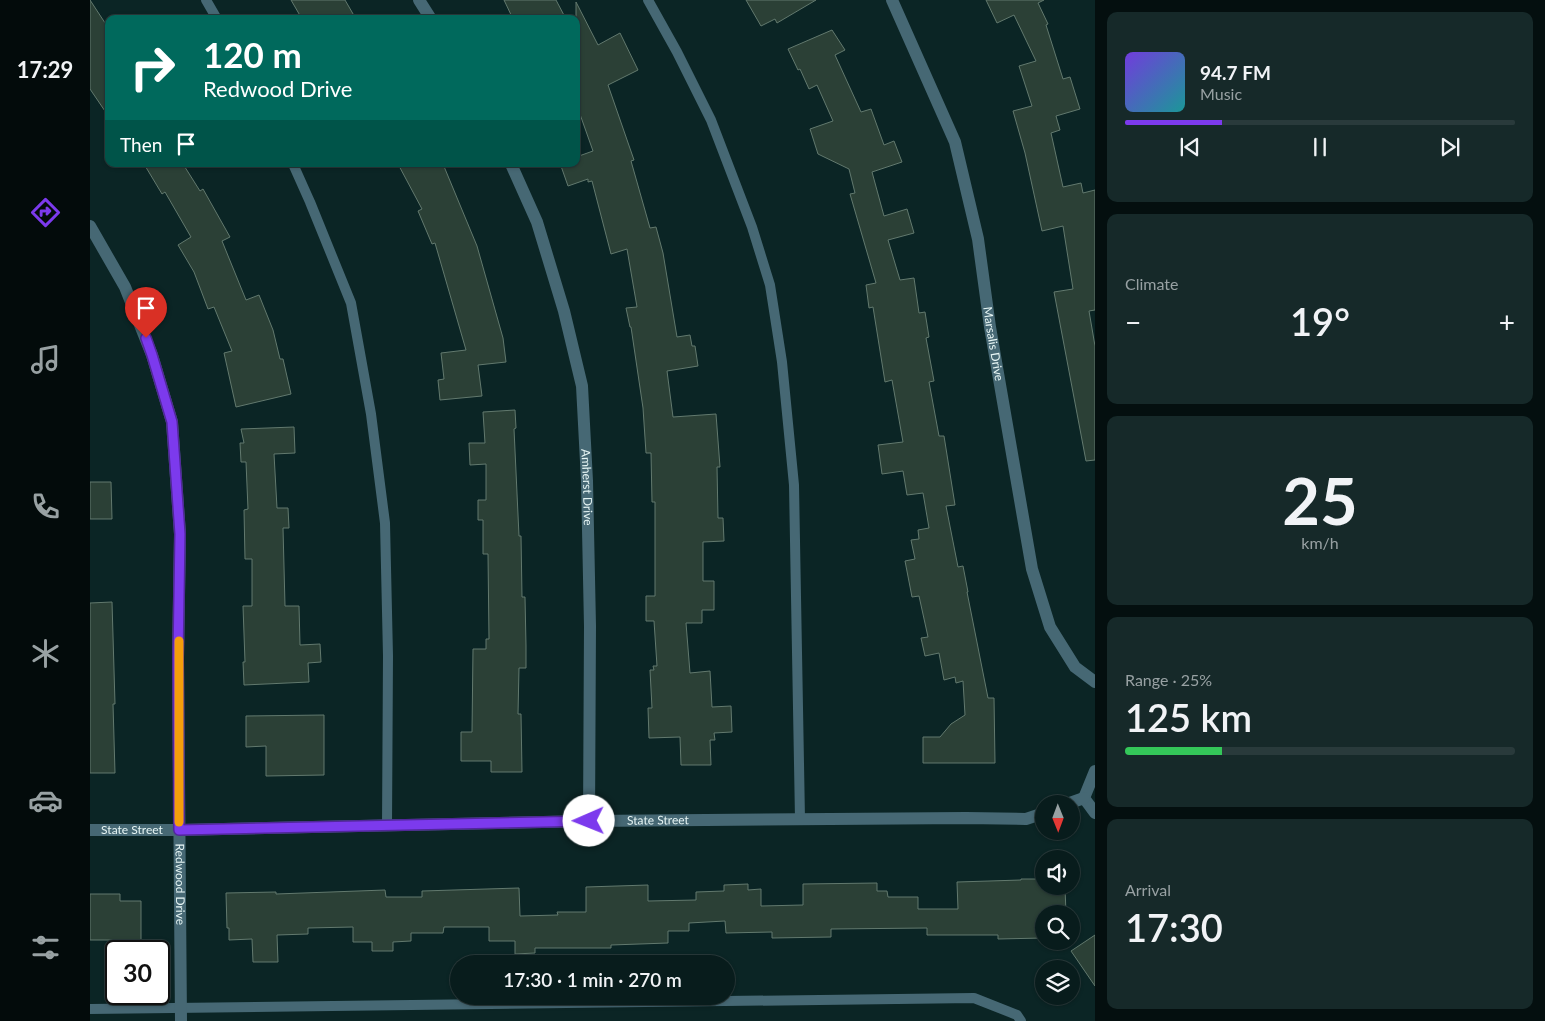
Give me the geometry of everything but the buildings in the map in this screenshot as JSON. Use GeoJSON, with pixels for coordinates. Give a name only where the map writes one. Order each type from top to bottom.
{"type":"FeatureCollection","features":[{"type":"Feature","properties":{"kind":"street"},"geometry":{"type":"LineString","coordinates":[[420,0],[429,15]]}},
{"type":"Feature","properties":{"kind":"street","name":"Marsalis Drive"},"geometry":{"type":"LineString","coordinates":[[892,0],[955,142],[978,239],[990,327],[1032,569],[1050,627],[1075,667],[1095,682]]}},
{"type":"Feature","properties":{"kind":"street","name":"Amherst Drive"},"geometry":{"type":"LineString","coordinates":[[512,167],[537,222],[564,311],[582,386],[587,481],[590,626],[589,821]]}},
{"type":"Feature","properties":{"kind":"street","name":"Redwood Drive"},"geometry":{"type":"LineString","coordinates":[[90,226],[125,287],[152,355],[172,422],[180,534],[178,658],[181,1014]]}},
{"type":"Feature","properties":{"kind":"street"},"geometry":{"type":"LineString","coordinates":[[1080,799],[1084,798],[1095,771]]}},
{"type":"Feature","properties":{"kind":"street"},"geometry":{"type":"LineString","coordinates":[[1084,798],[1095,813]]}},
{"type":"Feature","properties":{"kind":"street","name":"State Street"},"geometry":{"type":"LineString","coordinates":[[90,830],[179,830],[589,821],[1026,819],[1035,816]]}},
{"type":"Feature","properties":{"kind":"lane"},"geometry":{"type":"LineString","coordinates":[[206,0],[215,15]]}},
{"type":"Feature","properties":{"kind":"lane"},"geometry":{"type":"LineString","coordinates":[[648,0],[677,52],[711,120],[752,228],[770,285],[782,362],[794,484],[800,819]]}},
{"type":"Feature","properties":{"kind":"lane"},"geometry":{"type":"LineString","coordinates":[[293,167],[310,202],[351,303],[371,414],[385,523],[388,656],[387,826]]}},
{"type":"Feature","properties":{"kind":"lane"},"geometry":{"type":"LineString","coordinates":[[90,1009],[181,1014],[974,998],[1017,1015],[1021,1021]]}},
{"type":"Feature","properties":{"kind":"slow traffic"},"geometry":{"type":"LineString","coordinates":[[179,641],[179,822]]}},
{"type":"Feature","properties":{"kind":"route"},"geometry":{"type":"LineString","coordinates":[[146,338],[172,422],[180,534],[178,658],[179,830],[589,821]]}}]}
